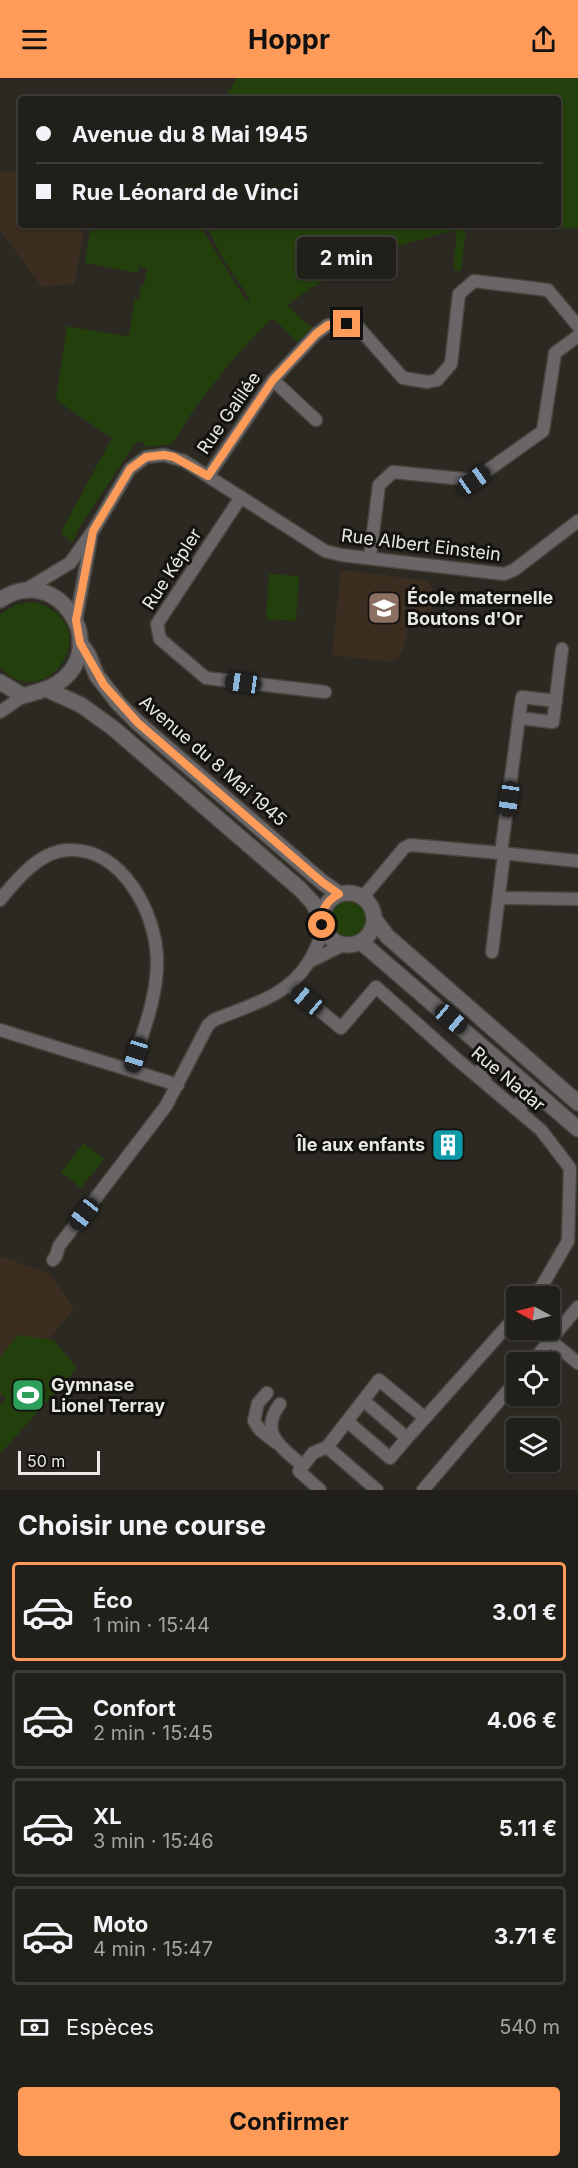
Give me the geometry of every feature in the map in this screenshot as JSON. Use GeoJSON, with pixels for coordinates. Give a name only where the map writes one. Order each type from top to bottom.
{"type":"FeatureCollection","features":[{"type":"Feature","properties":{"kind":"street","name":"Rue Galilée"},"geometry":{"type":"LineString","coordinates":[[208,476],[273,380],[316,334],[328,325],[347,324],[359,328],[403,378],[428,382],[437,380],[451,364],[459,294],[474,281],[548,290],[578,326]]}},
{"type":"Feature","properties":{"kind":"street"},"geometry":{"type":"LineString","coordinates":[[370,557],[379,485],[393,472],[474,480],[502,461],[543,430],[555,353],[578,336]]}},
{"type":"Feature","properties":{"kind":"street"},"geometry":{"type":"LineString","coordinates":[[273,380],[316,420]]}},
{"type":"Feature","properties":{"kind":"street","name":"Rue Albert Einstein"},"geometry":{"type":"LineString","coordinates":[[25,590],[70,563],[93,531],[130,469],[146,457],[164,455],[174,457],[208,476],[325,551],[341,555],[504,574],[514,570],[578,521]]}},
{"type":"Feature","properties":{"kind":"street","name":"Rue Képler"},"geometry":{"type":"LineString","coordinates":[[241,497],[157,624],[160,639],[206,678],[325,693]]}},
{"type":"Feature","properties":{"kind":"street"},"geometry":{"type":"LineString","coordinates":[[0,712],[23,696],[46,689],[59,682],[70,672],[77,658],[80,643],[76,620],[93,531]]}},
{"type":"Feature","properties":{"kind":"street"},"geometry":{"type":"LineString","coordinates":[[2,597],[25,590],[40,591],[55,597],[67,607],[76,620]]}},
{"type":"Feature","properties":{"kind":"street","name":"Avenue du 8 Mai 1945"},"geometry":{"type":"LineString","coordinates":[[80,643],[104,685],[138,723],[322,882],[339,894],[352,892],[363,897]]}},
{"type":"Feature","properties":{"kind":"street"},"geometry":{"type":"LineString","coordinates":[[519,718],[553,722],[562,649]]}},
{"type":"Feature","properties":{"kind":"street"},"geometry":{"type":"LineString","coordinates":[[0,682],[23,696]]}},
{"type":"Feature","properties":{"kind":"street"},"geometry":{"type":"LineString","coordinates":[[46,689],[81,705],[120,734],[300,888],[313,903],[335,942],[343,945]]}},
{"type":"Feature","properties":{"kind":"street"},"geometry":{"type":"LineString","coordinates":[[492,952],[522,697],[556,701]]}},
{"type":"Feature","properties":{"kind":"street"},"geometry":{"type":"LineString","coordinates":[[578,861],[410,845],[404,848],[363,897],[372,907],[375,920],[387,936],[578,1103]]}},
{"type":"Feature","properties":{"kind":"street"},"geometry":{"type":"LineString","coordinates":[[0,900],[32,865],[44,858],[68,850],[93,854],[114,866],[137,892],[152,927],[157,959],[153,1000],[131,1070]]}},
{"type":"Feature","properties":{"kind":"street"},"geometry":{"type":"LineString","coordinates":[[53,1260],[59,1246],[166,1106],[208,1025],[214,1020],[268,999],[290,986],[309,962],[323,924],[326,904],[339,894]]}},
{"type":"Feature","properties":{"kind":"street"},"geometry":{"type":"LineString","coordinates":[[499,898],[578,899]]}},
{"type":"Feature","properties":{"kind":"street"},"geometry":{"type":"LineString","coordinates":[[309,962],[343,945],[361,942],[368,936],[375,920]]}},
{"type":"Feature","properties":{"kind":"street"},"geometry":{"type":"LineString","coordinates":[[361,942],[578,1129]]}},
{"type":"Feature","properties":{"kind":"street","name":"Rue Nadar"},"geometry":{"type":"LineString","coordinates":[[290,986],[341,1028],[376,987],[541,1130],[570,1168],[568,1241],[542,1286]]}},
{"type":"Feature","properties":{"kind":"street"},"geometry":{"type":"LineString","coordinates":[[0,1030],[178,1084]]}},
{"type":"Feature","properties":{"kind":"street"},"geometry":{"type":"LineString","coordinates":[[491,1053],[478,1074],[521,1110],[523,1081]]}},
{"type":"Feature","properties":{"kind":"street"},"geometry":{"type":"LineString","coordinates":[[541,1352],[578,1307]]}},
{"type":"Feature","properties":{"kind":"street"},"geometry":{"type":"LineString","coordinates":[[348,1422],[390,1458],[506,1327]]}},
{"type":"Feature","properties":{"kind":"street"},"geometry":{"type":"LineString","coordinates":[[551,1341],[578,1364]]}},
{"type":"Feature","properties":{"kind":"street"},"geometry":{"type":"LineString","coordinates":[[320,1490],[299,1471],[313,1453],[327,1447],[379,1380],[425,1418]]}},
{"type":"Feature","properties":{"kind":"street"},"geometry":{"type":"LineString","coordinates":[[267,1393],[258,1403],[254,1421],[260,1430],[303,1466]]}},
{"type":"Feature","properties":{"kind":"street"},"geometry":{"type":"LineString","coordinates":[[423,1490],[506,1393]]}},
{"type":"Feature","properties":{"kind":"street"},"geometry":{"type":"LineString","coordinates":[[364,1401],[407,1438]]}},
{"type":"Feature","properties":{"kind":"street"},"geometry":{"type":"LineString","coordinates":[[276,1443],[272,1436],[272,1424],[274,1412],[280,1404]]}},
{"type":"Feature","properties":{"kind":"street"},"geometry":{"type":"LineString","coordinates":[[327,1447],[377,1490]]}},
{"type":"Feature","properties":{"kind":"shaded area"},"geometry":{"type":"Polygon","coordinates":[[[0,171],[18,172],[18,228],[84,228],[74,284],[42,287],[0,230],[0,171]]]}},
{"type":"Feature","properties":{"kind":"shaded area","name":"École maternelle Boutons d'Or"},"geometry":{"type":"Polygon","coordinates":[[[341,570],[429,581],[434,594],[429,622],[409,624],[404,646],[398,659],[388,662],[332,655],[341,570]]]}},
{"type":"Feature","properties":{"kind":"shaded area"},"geometry":{"type":"Polygon","coordinates":[[[0,1256],[50,1274],[74,1309],[0,1398],[0,1256]]]}},
{"type":"Feature","properties":{"kind":"green space"},"geometry":{"type":"Polygon","coordinates":[[[237,78],[578,78],[578,229],[561,227],[561,96],[226,96],[237,78]]]}},
{"type":"Feature","properties":{"kind":"green space"},"geometry":{"type":"Polygon","coordinates":[[[91,228],[201,228],[247,302],[250,299],[225,262],[208,228],[475,228],[466,229],[461,271],[453,270],[457,230],[379,253],[348,266],[287,305],[308,325],[316,327],[297,342],[271,319],[234,358],[196,406],[172,444],[147,447],[140,441],[135,443],[79,528],[72,543],[61,532],[112,438],[56,400],[67,326],[126,336],[129,334],[135,298],[139,299],[147,268],[138,267],[138,273],[85,263],[91,228]]]}},
{"type":"Feature","properties":{"kind":"green space"},"geometry":{"type":"Polygon","coordinates":[[[269,574],[299,576],[296,621],[266,619],[269,574]]]}},
{"type":"Feature","properties":{"kind":"green space"},"geometry":{"type":"Polygon","coordinates":[[[33,602],[55,612],[67,627],[69,644],[64,660],[52,674],[37,681],[19,680],[0,668],[0,615],[15,606],[33,602]]]}},
{"type":"Feature","properties":{"kind":"green space"},"geometry":{"type":"Polygon","coordinates":[[[348,898],[362,904],[368,918],[362,932],[348,938],[334,932],[328,918],[334,904],[348,898]]]}},
{"type":"Feature","properties":{"kind":"green space"},"geometry":{"type":"Polygon","coordinates":[[[84,1143],[104,1159],[81,1188],[61,1172],[84,1143]]]}},
{"type":"Feature","properties":{"kind":"green space","name":"Gymnase Lionel Terray"},"geometry":{"type":"Polygon","coordinates":[[[17,1335],[54,1340],[77,1368],[0,1454],[0,1406],[6,1398],[0,1392],[0,1358],[17,1335]]]}},
{"type":"Feature","properties":{"kind":"place","name":"École maternelle Boutons d'Or"},"geometry":{"type":"Point","coordinates":[384,608]}},
{"type":"Feature","properties":{"kind":"place","name":"Île aux enfants"},"geometry":{"type":"Point","coordinates":[448,1145]}},
{"type":"Feature","properties":{"kind":"place","name":"Gymnase Lionel Terray"},"geometry":{"type":"Point","coordinates":[28,1395]}},
{"type":"Feature","properties":{"kind":"route"},"geometry":{"type":"LineString","coordinates":[[322,925],[322,911],[326,904],[339,894],[322,882],[119,704],[98,676],[80,643],[76,620],[93,531],[130,469],[146,457],[164,455],[184,461],[208,476],[273,380],[316,334],[328,325],[347,324]]}}]}
